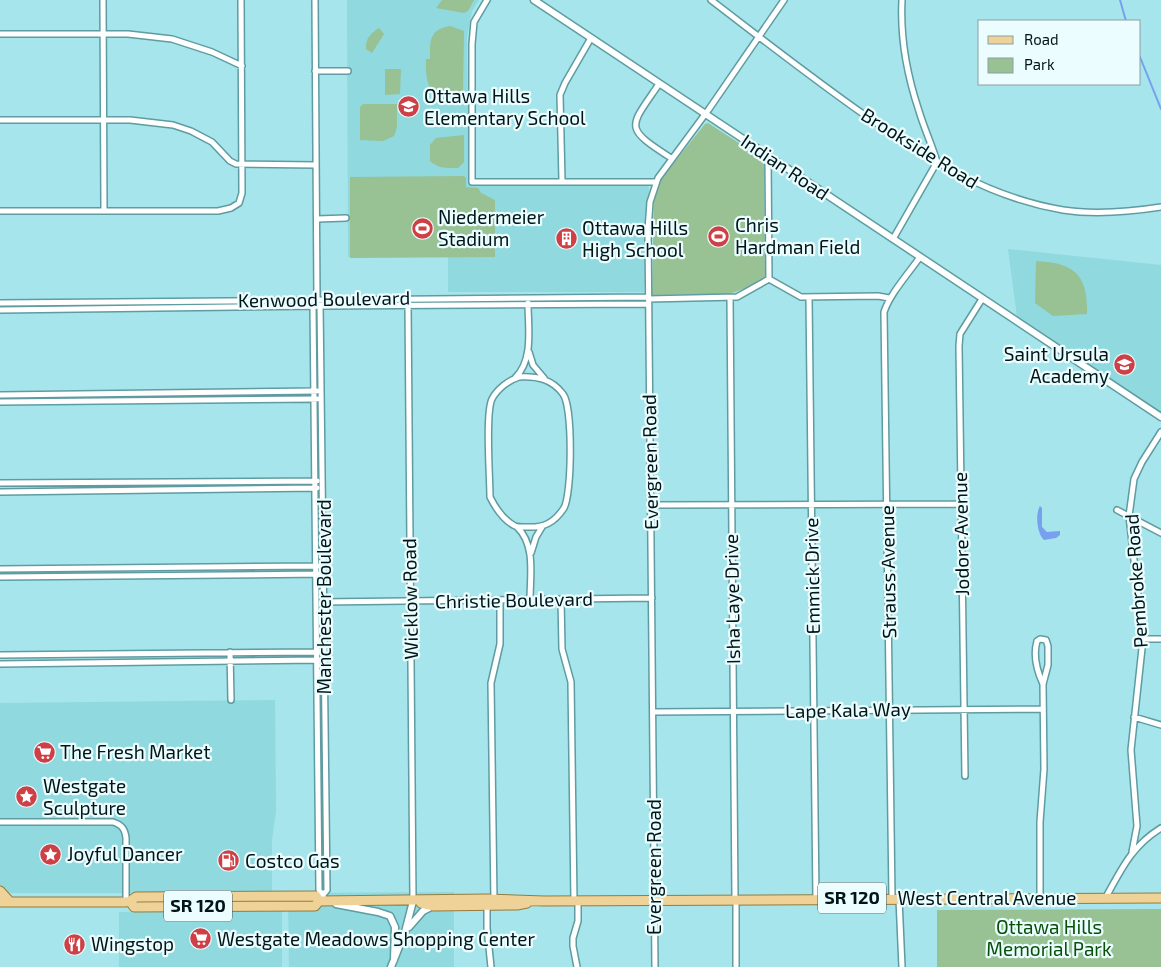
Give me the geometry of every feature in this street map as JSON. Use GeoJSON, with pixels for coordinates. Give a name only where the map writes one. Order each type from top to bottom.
{"type":"FeatureCollection","features":[{"type":"Feature","properties":{"kind":"main road"},"geometry":{"type":"LineString","coordinates":[[0,891],[10,902]]}},
{"type":"Feature","properties":{"kind":"main road","name":"West Central Avenue"},"geometry":{"type":"LineString","coordinates":[[0,902],[128,902],[136,897],[270,896],[316,896],[321,899],[491,902],[517,905],[544,901],[1161,898]]}},
{"type":"Feature","properties":{"kind":"main road"},"geometry":{"type":"LineString","coordinates":[[222,906],[224,901],[267,901],[270,896]]}},
{"type":"Feature","properties":{"kind":"main road","name":"West Central Avenue"},"geometry":{"type":"LineString","coordinates":[[128,902],[134,907],[315,906],[321,899]]}},
{"type":"Feature","properties":{"kind":"main road","name":"West Central Avenue"},"geometry":{"type":"LineString","coordinates":[[413,901],[434,906],[491,902]]}},
{"type":"Feature","properties":{"kind":"street"},"geometry":{"type":"LineString","coordinates":[[103,0],[104,210]]}},
{"type":"Feature","properties":{"kind":"street"},"geometry":{"type":"LineString","coordinates":[[0,211],[218,211],[231,208],[239,203],[242,193],[241,0]]}},
{"type":"Feature","properties":{"kind":"street","name":"Manchester Boulevard"},"geometry":{"type":"LineString","coordinates":[[315,0],[317,299],[321,306],[327,890],[321,899]]}},
{"type":"Feature","properties":{"kind":"street"},"geometry":{"type":"LineString","coordinates":[[487,0],[474,22],[472,44],[472,182],[656,182]]}},
{"type":"Feature","properties":{"kind":"street","name":"Indian Road"},"geometry":{"type":"LineString","coordinates":[[534,0],[1161,417]]}},
{"type":"Feature","properties":{"kind":"street","name":"Brookside Road"},"geometry":{"type":"LineString","coordinates":[[711,0],[834,93],[904,142],[958,175],[995,192],[1056,208],[1090,213],[1106,213],[1161,207]]}},
{"type":"Feature","properties":{"kind":"street","name":"Evergreen Road"},"geometry":{"type":"LineString","coordinates":[[655,967],[648,213],[656,182],[671,158],[706,114],[784,0]]}},
{"type":"Feature","properties":{"kind":"street"},"geometry":{"type":"LineString","coordinates":[[893,239],[937,162],[918,110],[906,66],[902,31],[902,0]]}},
{"type":"Feature","properties":{"kind":"street"},"geometry":{"type":"LineString","coordinates":[[0,34],[144,35],[172,39],[212,52],[242,66]]}},
{"type":"Feature","properties":{"kind":"street"},"geometry":{"type":"LineString","coordinates":[[562,181],[560,95],[591,38]]}},
{"type":"Feature","properties":{"kind":"street"},"geometry":{"type":"LineString","coordinates":[[316,71],[348,71]]}},
{"type":"Feature","properties":{"kind":"street"},"geometry":{"type":"LineString","coordinates":[[660,84],[637,117],[636,130],[642,138],[671,158]]}},
{"type":"Feature","properties":{"kind":"street"},"geometry":{"type":"LineString","coordinates":[[0,120],[147,121],[173,125],[191,131],[212,142],[230,161],[242,165],[316,165]]}},
{"type":"Feature","properties":{"kind":"street"},"geometry":{"type":"LineString","coordinates":[[768,156],[769,279]]}},
{"type":"Feature","properties":{"kind":"street"},"geometry":{"type":"LineString","coordinates":[[316,219],[346,218]]}},
{"type":"Feature","properties":{"kind":"street","name":"Strauss Avenue"},"geometry":{"type":"LineString","coordinates":[[902,967],[895,898],[889,709],[884,312],[889,298],[920,257]]}},
{"type":"Feature","properties":{"kind":"street"},"geometry":{"type":"LineString","coordinates":[[769,279],[801,297],[878,296],[889,298]]}},
{"type":"Feature","properties":{"kind":"street"},"geometry":{"type":"LineString","coordinates":[[648,300],[737,297],[769,279]]}},
{"type":"Feature","properties":{"kind":"street"},"geometry":{"type":"LineString","coordinates":[[528,297],[528,349],[524,367],[497,393],[490,404],[489,418],[490,497],[501,515],[525,537],[530,556],[530,600]]}},
{"type":"Feature","properties":{"kind":"street","name":"Kenwood Boulevard"},"geometry":{"type":"LineString","coordinates":[[0,302],[528,297],[648,300]]}},
{"type":"Feature","properties":{"kind":"street","name":"Wicklow Road"},"geometry":{"type":"LineString","coordinates":[[407,298],[413,901]]}},
{"type":"Feature","properties":{"kind":"street","name":"Isha Laye Drive"},"geometry":{"type":"LineString","coordinates":[[730,298],[736,967]]}},
{"type":"Feature","properties":{"kind":"street","name":"Emmick Drive"},"geometry":{"type":"LineString","coordinates":[[809,298],[816,899]]}},
{"type":"Feature","properties":{"kind":"street"},"geometry":{"type":"LineString","coordinates":[[313,306],[317,299]]}},
{"type":"Feature","properties":{"kind":"street","name":"Jodore Avenue"},"geometry":{"type":"LineString","coordinates":[[965,776],[960,504],[960,340],[964,328],[982,299]]}},
{"type":"Feature","properties":{"kind":"street","name":"Kenwood Boulevard"},"geometry":{"type":"LineString","coordinates":[[0,310],[528,305],[648,300]]}},
{"type":"Feature","properties":{"kind":"street","name":"Manchester Boulevard"},"geometry":{"type":"LineString","coordinates":[[313,306],[319,890],[321,899]]}},
{"type":"Feature","properties":{"kind":"street"},"geometry":{"type":"LineString","coordinates":[[516,527],[542,527],[550,523],[564,508],[568,499],[569,487],[569,419],[565,396],[545,379],[533,365],[528,349]]}},
{"type":"Feature","properties":{"kind":"street"},"geometry":{"type":"LineString","coordinates":[[512,380],[529,376],[545,379]]}},
{"type":"Feature","properties":{"kind":"street"},"geometry":{"type":"LineString","coordinates":[[0,395],[322,391]]}},
{"type":"Feature","properties":{"kind":"street"},"geometry":{"type":"LineString","coordinates":[[0,402],[322,399]]}},
{"type":"Feature","properties":{"kind":"street","name":"Pembroke Road"},"geometry":{"type":"LineString","coordinates":[[1132,852],[1141,831],[1131,750],[1143,639],[1129,516],[1134,479],[1142,462],[1161,432]]}},
{"type":"Feature","properties":{"kind":"street"},"geometry":{"type":"LineString","coordinates":[[0,484],[323,481]]}},
{"type":"Feature","properties":{"kind":"street"},"geometry":{"type":"LineString","coordinates":[[0,492],[323,488]]}},
{"type":"Feature","properties":{"kind":"street"},"geometry":{"type":"LineString","coordinates":[[650,505],[960,504]]}},
{"type":"Feature","properties":{"kind":"street"},"geometry":{"type":"LineString","coordinates":[[1117,510],[1161,533]]}},
{"type":"Feature","properties":{"kind":"street"},"geometry":{"type":"LineString","coordinates":[[530,556],[536,537],[542,527]]}},
{"type":"Feature","properties":{"kind":"street"},"geometry":{"type":"LineString","coordinates":[[0,569],[324,566]]}},
{"type":"Feature","properties":{"kind":"street"},"geometry":{"type":"LineString","coordinates":[[0,577],[324,574]]}},
{"type":"Feature","properties":{"kind":"street","name":"Christie Boulevard"},"geometry":{"type":"LineString","coordinates":[[316,602],[652,598]]}},
{"type":"Feature","properties":{"kind":"street"},"geometry":{"type":"LineString","coordinates":[[561,599],[562,649],[571,682],[578,921],[573,938],[573,946],[577,967]]}},
{"type":"Feature","properties":{"kind":"street"},"geometry":{"type":"LineString","coordinates":[[491,967],[487,928],[491,902],[491,683],[500,644],[500,600]]}},
{"type":"Feature","properties":{"kind":"street"},"geometry":{"type":"LineString","coordinates":[[1040,898],[1040,822],[1044,769],[1043,684],[1037,665],[1036,648],[1037,641],[1043,639],[1047,643],[1048,669],[1043,684]]}},
{"type":"Feature","properties":{"kind":"street"},"geometry":{"type":"LineString","coordinates":[[1143,639],[1161,639]]}},
{"type":"Feature","properties":{"kind":"street"},"geometry":{"type":"LineString","coordinates":[[230,652],[231,700]]}},
{"type":"Feature","properties":{"kind":"street"},"geometry":{"type":"LineString","coordinates":[[0,655],[324,652]]}},
{"type":"Feature","properties":{"kind":"street"},"geometry":{"type":"LineString","coordinates":[[0,664],[324,660]]}},
{"type":"Feature","properties":{"kind":"street","name":"Lape Kala Way"},"geometry":{"type":"LineString","coordinates":[[652,712],[1043,708]]}},
{"type":"Feature","properties":{"kind":"street"},"geometry":{"type":"LineString","coordinates":[[1134,717],[1161,725]]}},
{"type":"Feature","properties":{"kind":"street"},"geometry":{"type":"LineString","coordinates":[[0,822],[108,821],[121,825],[126,832],[128,902]]}},
{"type":"Feature","properties":{"kind":"street","name":"Pembroke Road"},"geometry":{"type":"LineString","coordinates":[[1106,897],[1132,852],[1161,828]]}},
{"type":"Feature","properties":{"kind":"street"},"geometry":{"type":"LineString","coordinates":[[1141,831],[1152,834]]}},
{"type":"Feature","properties":{"kind":"street"},"geometry":{"type":"LineString","coordinates":[[321,899],[390,916],[395,927],[392,964]]}},
{"type":"Feature","properties":{"kind":"street"},"geometry":{"type":"LineString","coordinates":[[392,964],[405,932],[413,901]]}},
{"type":"Feature","properties":{"kind":"street"},"geometry":{"type":"LineString","coordinates":[[405,932],[423,911],[434,906]]}},
{"type":"Feature","properties":{"kind":"shaded area"},"geometry":{"type":"Polygon","coordinates":[[[347,0],[479,0],[472,11],[467,37],[469,181],[645,185],[649,187],[644,292],[448,292],[448,257],[348,257],[347,0]]]}},
{"type":"Feature","properties":{"kind":"shaded area","name":"Saint Ursula Academy"},"geometry":{"type":"Polygon","coordinates":[[[1008,249],[1161,265],[1161,413],[1017,317],[1008,249]]]}},
{"type":"Feature","properties":{"kind":"shaded area"},"geometry":{"type":"Polygon","coordinates":[[[275,700],[276,811],[272,840],[272,893],[0,893],[0,703],[275,700]]]}},
{"type":"Feature","properties":{"kind":"shaded area"},"geometry":{"type":"Polygon","coordinates":[[[454,892],[454,967],[289,967],[288,893],[454,892]]]}},
{"type":"Feature","properties":{"kind":"shaded area","name":"Westgate Meadows Shopping Center"},"geometry":{"type":"Polygon","coordinates":[[[282,910],[282,967],[119,967],[119,912],[282,910]]]}},
{"type":"Feature","properties":{"kind":"green space"},"geometry":{"type":"Polygon","coordinates":[[[442,0],[474,0],[468,11],[464,13],[436,8],[442,0]]]}},
{"type":"Feature","properties":{"kind":"green space"},"geometry":{"type":"Polygon","coordinates":[[[450,26],[464,31],[463,92],[444,95],[432,90],[429,85],[426,59],[430,59],[430,46],[434,33],[450,26]]]}},
{"type":"Feature","properties":{"kind":"green space"},"geometry":{"type":"Polygon","coordinates":[[[379,28],[384,34],[372,53],[366,49],[366,42],[371,34],[379,28]]]}},
{"type":"Feature","properties":{"kind":"green space"},"geometry":{"type":"Polygon","coordinates":[[[385,69],[401,69],[400,94],[385,95],[385,69]]]}},
{"type":"Feature","properties":{"kind":"green space"},"geometry":{"type":"Polygon","coordinates":[[[363,104],[397,104],[397,127],[394,136],[383,141],[360,140],[360,107],[363,104]]]}},
{"type":"Feature","properties":{"kind":"green space"},"geometry":{"type":"Polygon","coordinates":[[[708,123],[764,161],[765,277],[749,287],[729,294],[652,295],[654,196],[661,179],[705,124],[708,123]]]}},
{"type":"Feature","properties":{"kind":"green space"},"geometry":{"type":"Polygon","coordinates":[[[464,135],[464,162],[458,168],[440,167],[430,161],[430,145],[436,138],[464,135]]]}},
{"type":"Feature","properties":{"kind":"green space","name":"Niedermeier Stadium"},"geometry":{"type":"Polygon","coordinates":[[[464,176],[466,178],[466,187],[478,188],[481,193],[495,200],[495,257],[350,258],[350,177],[464,176]]]}},
{"type":"Feature","properties":{"kind":"green space"},"geometry":{"type":"Polygon","coordinates":[[[1036,261],[1060,264],[1076,273],[1085,289],[1087,314],[1053,316],[1035,303],[1036,261]]]}},
{"type":"Feature","properties":{"kind":"green space"},"geometry":{"type":"Polygon","coordinates":[[[47,848],[55,848],[55,860],[47,860],[47,848]]]}},
{"type":"Feature","properties":{"kind":"green space","name":"Ottawa Hills Memorial Park"},"geometry":{"type":"Polygon","coordinates":[[[1161,909],[1161,967],[937,967],[937,910],[1161,909]]]}},
{"type":"Feature","properties":{"kind":"water"},"geometry":{"type":"Polygon","coordinates":[[[1040,506],[1042,508],[1042,527],[1047,532],[1060,531],[1060,535],[1056,538],[1044,540],[1038,529],[1037,519],[1040,506]]]}},
{"type":"Feature","properties":{"kind":"waterway"},"geometry":{"type":"LineString","coordinates":[[1120,0],[1126,20]]}},
{"type":"Feature","properties":{"kind":"waterway"},"geometry":{"type":"LineString","coordinates":[[1141,59],[1161,109]]}},
{"type":"Feature","properties":{"kind":"place","name":"Ottawa Hills Elementary School"},"geometry":{"type":"Point","coordinates":[408,107]}},
{"type":"Feature","properties":{"kind":"place","name":"Niedermeier Stadium"},"geometry":{"type":"Point","coordinates":[422,228]}},
{"type":"Feature","properties":{"kind":"place","name":"Chris Hardman Field"},"geometry":{"type":"Point","coordinates":[719,236]}},
{"type":"Feature","properties":{"kind":"place","name":"Ottawa Hills High School"},"geometry":{"type":"Point","coordinates":[566,239]}},
{"type":"Feature","properties":{"kind":"place","name":"Saint Ursula Academy"},"geometry":{"type":"Point","coordinates":[1125,365]}},
{"type":"Feature","properties":{"kind":"place","name":"The Fresh Market"},"geometry":{"type":"Point","coordinates":[44,752]}},
{"type":"Feature","properties":{"kind":"place","name":"Westgate Sculpture"},"geometry":{"type":"Point","coordinates":[27,797]}},
{"type":"Feature","properties":{"kind":"place","name":"Joyful Dancer"},"geometry":{"type":"Point","coordinates":[51,854]}},
{"type":"Feature","properties":{"kind":"place","name":"Costco Gas"},"geometry":{"type":"Point","coordinates":[229,861]}},
{"type":"Feature","properties":{"kind":"place","name":"Westgate Meadows Shopping Center"},"geometry":{"type":"Point","coordinates":[201,939]}},
{"type":"Feature","properties":{"kind":"place","name":"Wingstop"},"geometry":{"type":"Point","coordinates":[75,944]}}]}
